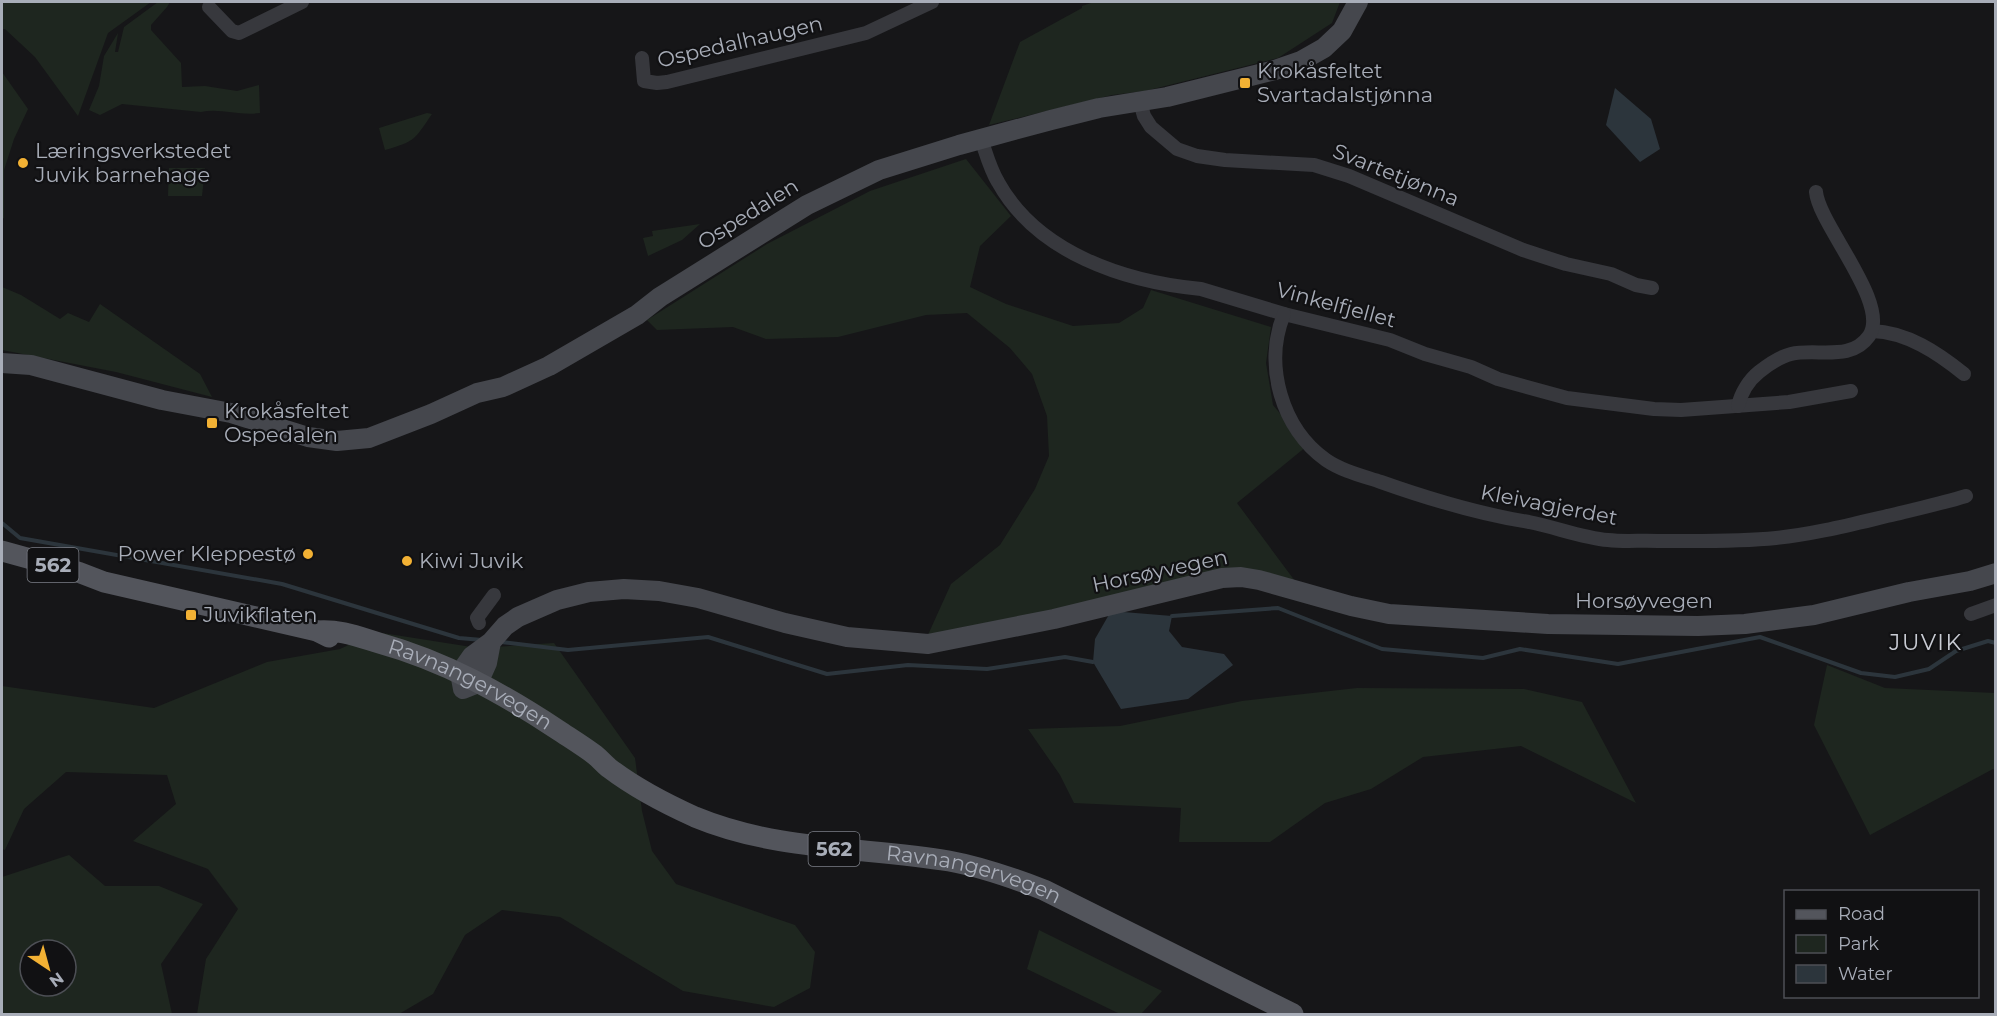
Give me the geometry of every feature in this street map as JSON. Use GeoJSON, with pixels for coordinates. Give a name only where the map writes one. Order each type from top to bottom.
{"type":"FeatureCollection","features":[{"type":"Feature","properties":{"kind":"main road","name":"Ospedalen"},"geometry":{"type":"LineString","coordinates":[[2,363],[31,365],[162,400],[231,413],[308,437],[337,441],[369,438],[477,393],[510,384],[549,366],[637,315],[660,297],[807,205],[849,183],[902,162],[981,139],[1099,108],[1140,102],[1247,78],[1301,61],[1324,48],[1342,31],[1358,2]]}},
{"type":"Feature","properties":{"kind":"main road","name":"Ravnangervegen"},"geometry":{"type":"LineString","coordinates":[[2,551],[78,572],[104,582],[317,631],[440,678],[467,681],[521,719],[695,817],[743,834],[804,845],[942,860],[1006,875],[1044,890],[1293,1014]]}},
{"type":"Feature","properties":{"kind":"main road","name":"Ravnangervegen"},"geometry":{"type":"LineString","coordinates":[[2,563],[78,580],[104,582]]}},
{"type":"Feature","properties":{"kind":"main road","name":"Horsøyvegen"},"geometry":{"type":"LineString","coordinates":[[467,681],[487,663],[491,642],[512,621],[544,605],[589,592],[624,589],[688,596],[785,623],[847,637],[928,644],[1054,619],[1221,578],[1240,577],[1259,580],[1351,606],[1389,614],[1548,624],[1698,626],[1745,624],[1814,615],[1901,593],[1970,581],[1995,573]]}},
{"type":"Feature","properties":{"kind":"street"},"geometry":{"type":"LineString","coordinates":[[209,7],[232,31],[239,33],[302,2]]}},
{"type":"Feature","properties":{"kind":"street","name":"Ospedalhaugen"},"geometry":{"type":"LineString","coordinates":[[642,58],[644,81],[667,82],[866,33],[932,2]]}},
{"type":"Feature","properties":{"kind":"street","name":"Svartetjønna"},"geometry":{"type":"LineString","coordinates":[[1140,102],[1144,116],[1151,127],[1177,149],[1197,156],[1225,160],[1314,165],[1348,176],[1523,250],[1566,264],[1611,274],[1636,285],[1652,288]]}},
{"type":"Feature","properties":{"kind":"street","name":"Vinkelfjellet"},"geometry":{"type":"LineString","coordinates":[[981,139],[996,179],[1027,220],[1044,235],[1100,266],[1145,280],[1201,290],[1284,314],[1390,340],[1425,354],[1471,367],[1498,379],[1567,398],[1654,409],[1681,410],[1790,402],[1851,391]]}},
{"type":"Feature","properties":{"kind":"street"},"geometry":{"type":"LineString","coordinates":[[1738,406],[1750,381],[1777,359],[1800,353],[1831,354],[1846,351],[1860,344],[1872,331],[1872,315],[1864,288],[1823,213],[1816,192]]}},
{"type":"Feature","properties":{"kind":"street","name":"Kleivagjerdet"},"geometry":{"type":"LineString","coordinates":[[1284,314],[1277,334],[1276,371],[1282,402],[1308,445],[1328,461],[1342,468],[1430,500],[1599,539],[1627,541],[1777,538],[1854,524],[1966,496]]}},
{"type":"Feature","properties":{"kind":"street"},"geometry":{"type":"LineString","coordinates":[[1872,331],[1895,334],[1922,345],[1965,374]]}},
{"type":"Feature","properties":{"kind":"street"},"geometry":{"type":"LineString","coordinates":[[479,623],[477,618],[494,594]]}},
{"type":"Feature","properties":{"kind":"street"},"geometry":{"type":"LineString","coordinates":[[1971,614],[1995,605]]}},
{"type":"Feature","properties":{"kind":"green space"},"geometry":{"type":"Polygon","coordinates":[[[2,2],[151,2],[108,33],[78,116],[35,57],[5,29],[2,29],[2,2]]]}},
{"type":"Feature","properties":{"kind":"green space"},"geometry":{"type":"Polygon","coordinates":[[[158,2],[170,2],[151,25],[151,30],[181,63],[182,87],[205,86],[237,91],[259,85],[260,113],[201,112],[122,104],[100,115],[89,110],[99,86],[104,56],[118,33],[115,52],[118,52],[124,27],[158,2]]]}},
{"type":"Feature","properties":{"kind":"green space"},"geometry":{"type":"Polygon","coordinates":[[[1094,2],[1340,2],[1332,23],[1278,58],[1145,91],[1112,95],[989,125],[1020,42],[1082,6],[1094,2]]]}},
{"type":"Feature","properties":{"kind":"green space"},"geometry":{"type":"Polygon","coordinates":[[[2,72],[28,109],[14,139],[4,170],[4,218],[2,219],[2,72]]]}},
{"type":"Feature","properties":{"kind":"green space"},"geometry":{"type":"Polygon","coordinates":[[[427,113],[432,114],[409,142],[385,150],[379,128],[427,113]]]}},
{"type":"Feature","properties":{"kind":"green space"},"geometry":{"type":"Polygon","coordinates":[[[966,159],[1011,216],[980,246],[970,287],[1006,304],[1073,326],[1119,323],[1143,308],[1151,290],[1271,327],[1266,363],[1273,405],[1307,446],[1237,503],[1295,581],[1246,571],[927,637],[951,584],[1000,545],[1035,489],[1049,456],[1047,416],[1032,374],[1010,348],[967,313],[926,315],[838,337],[766,339],[733,327],[657,330],[647,320],[767,244],[870,191],[966,159]]]}},
{"type":"Feature","properties":{"kind":"green space"},"geometry":{"type":"Polygon","coordinates":[[[169,168],[205,168],[202,196],[168,196],[169,168]]]}},
{"type":"Feature","properties":{"kind":"green space"},"geometry":{"type":"Polygon","coordinates":[[[700,224],[682,240],[648,256],[643,238],[653,236],[652,231],[700,224]]]}},
{"type":"Feature","properties":{"kind":"green space"},"geometry":{"type":"Polygon","coordinates":[[[2,287],[21,295],[60,319],[68,313],[89,322],[100,304],[200,374],[212,397],[116,372],[2,350],[2,287]]]}},
{"type":"Feature","properties":{"kind":"green space"},"geometry":{"type":"Polygon","coordinates":[[[376,632],[478,648],[554,643],[635,758],[642,811],[652,851],[676,884],[795,925],[815,952],[810,988],[774,1007],[683,991],[560,917],[502,910],[465,935],[433,994],[399,1014],[197,1014],[206,959],[238,909],[208,869],[133,841],[176,804],[167,775],[66,772],[24,809],[5,850],[2,849],[2,686],[154,708],[267,662],[340,649],[376,632]]]}},
{"type":"Feature","properties":{"kind":"green space"},"geometry":{"type":"Polygon","coordinates":[[[1827,665],[1885,688],[1995,693],[1995,770],[1993,769],[1870,835],[1814,725],[1827,665]]]}},
{"type":"Feature","properties":{"kind":"green space"},"geometry":{"type":"Polygon","coordinates":[[[1357,688],[1524,689],[1582,702],[1636,803],[1521,746],[1423,757],[1371,789],[1325,803],[1270,842],[1179,842],[1181,808],[1074,803],[1060,775],[1028,729],[1120,726],[1242,701],[1357,688]]]}},
{"type":"Feature","properties":{"kind":"green space"},"geometry":{"type":"Polygon","coordinates":[[[69,855],[105,886],[159,886],[203,904],[161,964],[172,1014],[2,1014],[2,877],[69,855]]]}},
{"type":"Feature","properties":{"kind":"green space"},"geometry":{"type":"Polygon","coordinates":[[[1039,930],[1162,991],[1141,1014],[1120,1014],[1027,969],[1039,930]]]}},
{"type":"Feature","properties":{"kind":"water"},"geometry":{"type":"Polygon","coordinates":[[[1615,88],[1651,119],[1660,149],[1640,162],[1606,125],[1615,88]]]}},
{"type":"Feature","properties":{"kind":"water"},"geometry":{"type":"Polygon","coordinates":[[[1111,611],[1172,616],[1169,631],[1182,647],[1224,654],[1233,665],[1188,699],[1121,709],[1093,662],[1095,639],[1111,611]]]}},
{"type":"Feature","properties":{"kind":"waterway"},"geometry":{"type":"LineString","coordinates":[[2,523],[20,538],[282,584],[459,638],[482,640]]}},
{"type":"Feature","properties":{"kind":"waterway"},"geometry":{"type":"LineString","coordinates":[[1172,616],[1278,608],[1382,649],[1483,658],[1520,649],[1618,664],[1760,637],[1861,673],[1895,677],[1929,669],[1956,651],[1988,641],[1996,643]]}},
{"type":"Feature","properties":{"kind":"waterway"},"geometry":{"type":"LineString","coordinates":[[501,642],[568,650],[708,637],[827,674],[908,665],[987,669],[1065,657],[1093,662]]}},
{"type":"Feature","properties":{"kind":"place","name":"Krokåsfeltet Svartadalstjønna"},"geometry":{"type":"Point","coordinates":[1245,83]}},
{"type":"Feature","properties":{"kind":"place","name":"Læringsverkstedet Juvik barnehage"},"geometry":{"type":"Point","coordinates":[23,163]}},
{"type":"Feature","properties":{"kind":"place","name":"Krokåsfeltet Ospedalen"},"geometry":{"type":"Point","coordinates":[212,423]}},
{"type":"Feature","properties":{"kind":"place","name":"Power Kleppestø"},"geometry":{"type":"Point","coordinates":[308,554]}},
{"type":"Feature","properties":{"kind":"place","name":"Kiwi Juvik"},"geometry":{"type":"Point","coordinates":[407,561]}},
{"type":"Feature","properties":{"kind":"place","name":"Juvikflaten"},"geometry":{"type":"Point","coordinates":[191,615]}},
{"type":"Feature","properties":{"kind":"district","name":"JUVIK"},"geometry":{"type":"Point","coordinates":[1926,642]}}]}
